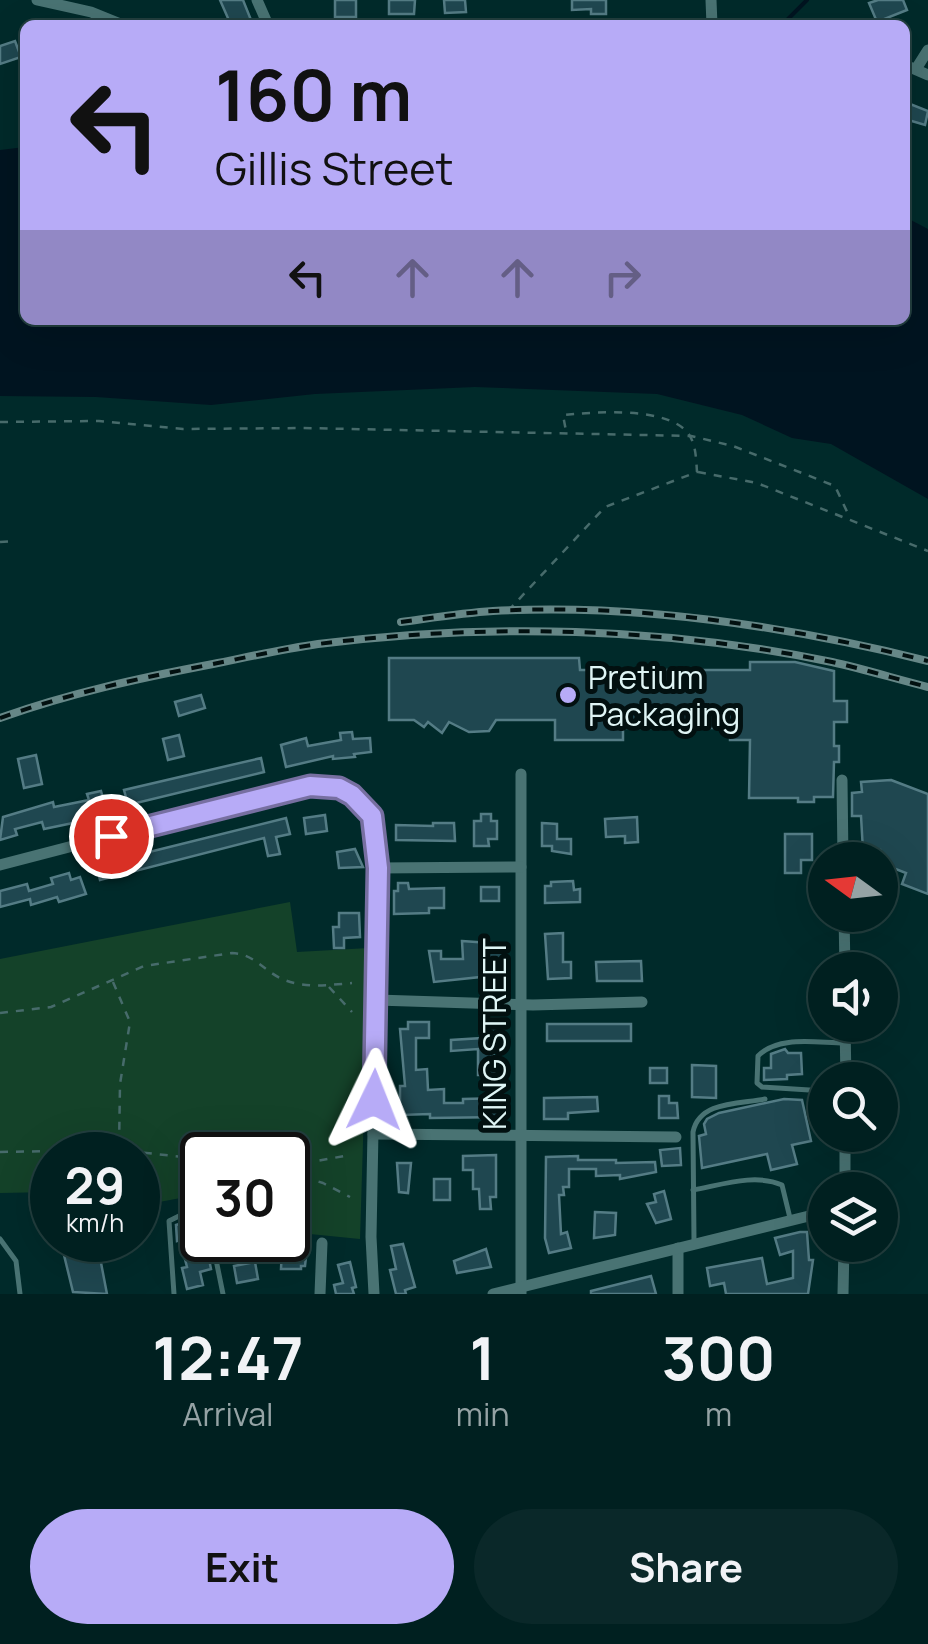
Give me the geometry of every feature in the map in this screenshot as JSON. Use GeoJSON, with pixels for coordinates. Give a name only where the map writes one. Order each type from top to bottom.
{"type":"FeatureCollection","features":[{"type":"Feature","properties":{"kind":"street"},"geometry":{"type":"LineString","coordinates":[[37,0],[110,20]]}},
{"type":"Feature","properties":{"kind":"street"},"geometry":{"type":"LineString","coordinates":[[916,70],[928,50]]}},
{"type":"Feature","properties":{"kind":"street","name":"KING STREET"},"geometry":{"type":"LineString","coordinates":[[521,774],[521,1290]]}},
{"type":"Feature","properties":{"kind":"street"},"geometry":{"type":"LineString","coordinates":[[842,780],[843,842]]}},
{"type":"Feature","properties":{"kind":"street"},"geometry":{"type":"LineString","coordinates":[[0,864],[310,786],[339,788],[352,795],[372,816],[378,868],[374,1294]]}},
{"type":"Feature","properties":{"kind":"street"},"geometry":{"type":"LineString","coordinates":[[378,868],[521,867]]}},
{"type":"Feature","properties":{"kind":"street"},"geometry":{"type":"LineString","coordinates":[[377,1000],[642,1002]]}},
{"type":"Feature","properties":{"kind":"street"},"geometry":{"type":"LineString","coordinates":[[845,1043],[846,1062]]}},
{"type":"Feature","properties":{"kind":"street"},"geometry":{"type":"LineString","coordinates":[[373,1134],[676,1137]]}},
{"type":"Feature","properties":{"kind":"street"},"geometry":{"type":"LineString","coordinates":[[493,1294],[808,1216]]}},
{"type":"Feature","properties":{"kind":"street"},"geometry":{"type":"LineString","coordinates":[[320,1294],[322,1242]]}},
{"type":"Feature","properties":{"kind":"street"},"geometry":{"type":"LineString","coordinates":[[678,1248],[678,1294]]}},
{"type":"Feature","properties":{"kind":"street"},"geometry":{"type":"LineString","coordinates":[[844,1262],[844,1294]]}},
{"type":"Feature","properties":{"kind":"lane"},"geometry":{"type":"LineString","coordinates":[[808,1090],[762,1087],[757,1083],[758,1056],[768,1046],[845,1043]]}},
{"type":"Feature","properties":{"kind":"lane"},"geometry":{"type":"LineString","coordinates":[[694,1244],[693,1132],[697,1118],[709,1109],[765,1099]]}},
{"type":"Feature","properties":{"kind":"lane"},"geometry":{"type":"LineString","coordinates":[[693,1190],[754,1180],[777,1182],[782,1185],[790,1220]]}},
{"type":"Feature","properties":{"kind":"lane"},"geometry":{"type":"LineString","coordinates":[[174,1294],[169,1221],[180,1216]]}},
{"type":"Feature","properties":{"kind":"lane"},"geometry":{"type":"LineString","coordinates":[[0,1239],[16,1261],[20,1294]]}},
{"type":"Feature","properties":{"kind":"lane"},"geometry":{"type":"LineString","coordinates":[[216,1262],[223,1294]]}},
{"type":"Feature","properties":{"kind":"path"},"geometry":{"type":"LineString","coordinates":[[567,433],[563,415],[605,412],[663,418],[681,426],[691,436],[697,472]]}},
{"type":"Feature","properties":{"kind":"path"},"geometry":{"type":"LineString","coordinates":[[0,422],[88,420],[183,428],[691,436],[733,446],[834,486],[850,518]]}},
{"type":"Feature","properties":{"kind":"path"},"geometry":{"type":"LineString","coordinates":[[508,611],[605,506],[697,472],[757,483],[928,551]]}},
{"type":"Feature","properties":{"kind":"path"},"geometry":{"type":"LineString","coordinates":[[0,542],[14,541]]}},
{"type":"Feature","properties":{"kind":"path"},"geometry":{"type":"LineString","coordinates":[[0,1013],[51,1006],[144,966],[232,953],[246,954],[276,976],[292,982],[327,986],[352,983]]}},
{"type":"Feature","properties":{"kind":"path"},"geometry":{"type":"LineString","coordinates":[[113,982],[130,1022],[120,1084],[119,1132]]}},
{"type":"Feature","properties":{"kind":"path"},"geometry":{"type":"LineString","coordinates":[[327,986],[352,1012]]}},
{"type":"Feature","properties":{"kind":"path"},"geometry":{"type":"LineString","coordinates":[[0,1152],[30,1151]]}},
{"type":"Feature","properties":{"kind":"path"},"geometry":{"type":"LineString","coordinates":[[310,1162],[350,1155]]}},
{"type":"Feature","properties":{"kind":"path"},"geometry":{"type":"LineString","coordinates":[[310,1179],[350,1198]]}},
{"type":"Feature","properties":{"kind":"green space"},"geometry":{"type":"Polygon","coordinates":[[[290,902],[297,952],[369,948],[360,1239],[310,1234],[310,1132],[180,1132],[180,1198],[160,1202],[160,1132],[30,1132],[30,1192],[0,1193],[0,959],[290,902]]]}},
{"type":"Feature","properties":{"kind":"water"},"geometry":{"type":"Polygon","coordinates":[[[20,148],[20,325],[910,325],[910,220],[928,229],[928,499],[831,444],[792,438],[742,415],[657,394],[475,387],[315,394],[211,405],[96,397],[0,396],[0,150],[20,148]]]}},
{"type":"Feature","properties":{"kind":"building"},"geometry":{"type":"Polygon","coordinates":[[[220,0],[243,0],[251,20],[229,20],[220,0]]]}},
{"type":"Feature","properties":{"kind":"building"},"geometry":{"type":"Polygon","coordinates":[[[335,0],[356,0],[356,17],[335,17],[335,0]]]}},
{"type":"Feature","properties":{"kind":"building"},"geometry":{"type":"Polygon","coordinates":[[[389,0],[415,0],[414,14],[389,14],[389,0]]]}},
{"type":"Feature","properties":{"kind":"building"},"geometry":{"type":"Polygon","coordinates":[[[444,0],[465,0],[466,12],[445,13],[444,0]]]}},
{"type":"Feature","properties":{"kind":"building"},"geometry":{"type":"Polygon","coordinates":[[[572,0],[606,0],[606,14],[591,14],[591,9],[572,10],[572,0]]]}},
{"type":"Feature","properties":{"kind":"building"},"geometry":{"type":"Polygon","coordinates":[[[903,0],[907,10],[876,20],[869,3],[903,0]]]}},
{"type":"Feature","properties":{"kind":"building"},"geometry":{"type":"Polygon","coordinates":[[[15,41],[20,57],[0,64],[0,46],[15,41]]]}},
{"type":"Feature","properties":{"kind":"building"},"geometry":{"type":"Polygon","coordinates":[[[910,104],[928,111],[925,125],[910,120],[910,104]]]}},
{"type":"Feature","properties":{"kind":"building","name":"Pretium Packaging"},"geometry":{"type":"Polygon","coordinates":[[[389,658],[579,658],[580,670],[750,670],[750,662],[795,662],[834,671],[834,701],[847,701],[847,722],[834,722],[839,762],[834,762],[833,797],[814,797],[814,802],[798,802],[798,798],[749,798],[750,740],[730,740],[730,728],[623,728],[623,740],[555,740],[555,720],[496,720],[489,731],[469,732],[449,722],[442,733],[428,722],[424,727],[414,720],[389,720],[389,658]]]}},
{"type":"Feature","properties":{"kind":"building"},"geometry":{"type":"Polygon","coordinates":[[[201,695],[205,708],[179,716],[175,702],[201,695]]]}},
{"type":"Feature","properties":{"kind":"building"},"geometry":{"type":"Polygon","coordinates":[[[352,732],[353,739],[370,738],[371,752],[286,767],[281,745],[306,738],[308,746],[341,740],[340,733],[352,732]]]}},
{"type":"Feature","properties":{"kind":"building"},"geometry":{"type":"Polygon","coordinates":[[[179,735],[184,756],[168,760],[163,739],[179,735]]]}},
{"type":"Feature","properties":{"kind":"building"},"geometry":{"type":"Polygon","coordinates":[[[36,755],[42,784],[24,788],[18,759],[36,755]]]}},
{"type":"Feature","properties":{"kind":"building"},"geometry":{"type":"Polygon","coordinates":[[[261,758],[264,772],[128,805],[124,790],[261,758]]]}},
{"type":"Feature","properties":{"kind":"building"},"geometry":{"type":"Polygon","coordinates":[[[891,780],[928,794],[928,894],[902,884],[906,873],[898,870],[898,842],[862,842],[861,816],[852,816],[852,793],[862,792],[861,782],[891,780]]]}},
{"type":"Feature","properties":{"kind":"building"},"geometry":{"type":"Polygon","coordinates":[[[101,791],[105,806],[100,807],[102,817],[44,829],[42,822],[15,829],[17,835],[0,840],[3,817],[53,802],[54,807],[89,800],[87,794],[101,791]]]}},
{"type":"Feature","properties":{"kind":"building"},"geometry":{"type":"Polygon","coordinates":[[[481,814],[491,814],[491,821],[497,821],[497,839],[488,839],[489,846],[474,846],[474,821],[481,821],[481,814]]]}},
{"type":"Feature","properties":{"kind":"building"},"geometry":{"type":"Polygon","coordinates":[[[325,815],[327,831],[306,834],[304,818],[325,815]]]}},
{"type":"Feature","properties":{"kind":"building"},"geometry":{"type":"Polygon","coordinates":[[[637,817],[638,842],[625,843],[625,836],[606,837],[605,819],[637,817]]]}},
{"type":"Feature","properties":{"kind":"building"},"geometry":{"type":"Polygon","coordinates":[[[286,818],[290,834],[276,837],[280,854],[268,856],[264,838],[100,880],[97,868],[106,866],[105,863],[286,818]]]}},
{"type":"Feature","properties":{"kind":"building"},"geometry":{"type":"Polygon","coordinates":[[[454,823],[455,841],[396,840],[396,825],[454,823]]]}},
{"type":"Feature","properties":{"kind":"building"},"geometry":{"type":"Polygon","coordinates":[[[542,823],[557,824],[557,839],[571,839],[571,854],[542,846],[542,823]]]}},
{"type":"Feature","properties":{"kind":"building"},"geometry":{"type":"Polygon","coordinates":[[[785,834],[812,834],[808,860],[801,860],[801,873],[785,873],[785,834]]]}},
{"type":"Feature","properties":{"kind":"building"},"geometry":{"type":"Polygon","coordinates":[[[355,849],[363,867],[339,868],[337,852],[355,849]]]}},
{"type":"Feature","properties":{"kind":"building"},"geometry":{"type":"Polygon","coordinates":[[[69,873],[71,880],[80,877],[86,894],[59,902],[57,897],[31,905],[30,899],[0,907],[0,891],[27,884],[29,891],[53,884],[51,878],[69,873]]]}},
{"type":"Feature","properties":{"kind":"building"},"geometry":{"type":"Polygon","coordinates":[[[573,881],[574,890],[580,889],[580,902],[545,903],[545,886],[573,881]]]}},
{"type":"Feature","properties":{"kind":"building"},"geometry":{"type":"Polygon","coordinates":[[[398,883],[408,883],[409,889],[444,888],[444,908],[429,908],[429,913],[394,914],[398,883]]]}},
{"type":"Feature","properties":{"kind":"building"},"geometry":{"type":"Polygon","coordinates":[[[481,887],[499,887],[499,901],[481,901],[481,887]]]}},
{"type":"Feature","properties":{"kind":"building"},"geometry":{"type":"Polygon","coordinates":[[[339,913],[359,913],[360,937],[344,938],[344,948],[334,948],[333,927],[339,927],[339,913]]]}},
{"type":"Feature","properties":{"kind":"building"},"geometry":{"type":"Polygon","coordinates":[[[563,933],[563,962],[571,962],[571,978],[548,979],[545,934],[563,933]]]}},
{"type":"Feature","properties":{"kind":"building"},"geometry":{"type":"Polygon","coordinates":[[[462,941],[504,944],[499,979],[490,979],[490,985],[481,985],[481,977],[434,982],[429,951],[441,951],[441,959],[463,959],[462,941]]]}},
{"type":"Feature","properties":{"kind":"building"},"geometry":{"type":"Polygon","coordinates":[[[641,961],[642,981],[597,981],[596,962],[641,961]]]}},
{"type":"Feature","properties":{"kind":"building"},"geometry":{"type":"Polygon","coordinates":[[[482,1019],[499,1019],[499,1035],[492,1035],[495,1075],[478,1075],[478,1049],[451,1051],[451,1040],[482,1038],[482,1019]]]}},
{"type":"Feature","properties":{"kind":"building"},"geometry":{"type":"Polygon","coordinates":[[[408,1022],[429,1022],[429,1038],[416,1038],[416,1070],[427,1069],[428,1090],[444,1089],[444,1103],[503,1098],[503,1117],[400,1115],[400,1086],[405,1086],[400,1029],[408,1029],[408,1022]]]}},
{"type":"Feature","properties":{"kind":"building"},"geometry":{"type":"Polygon","coordinates":[[[547,1024],[631,1024],[631,1041],[547,1041],[547,1024]]]}},
{"type":"Feature","properties":{"kind":"building"},"geometry":{"type":"Polygon","coordinates":[[[785,1049],[788,1053],[801,1053],[802,1074],[764,1080],[764,1068],[771,1068],[771,1054],[785,1049]]]}},
{"type":"Feature","properties":{"kind":"building"},"geometry":{"type":"Polygon","coordinates":[[[692,1065],[716,1066],[716,1098],[692,1097],[692,1065]]]}},
{"type":"Feature","properties":{"kind":"building"},"geometry":{"type":"Polygon","coordinates":[[[650,1068],[667,1068],[667,1083],[650,1083],[650,1068]]]}},
{"type":"Feature","properties":{"kind":"building"},"geometry":{"type":"Polygon","coordinates":[[[659,1096],[669,1096],[669,1103],[677,1103],[678,1118],[659,1118],[659,1096]]]}},
{"type":"Feature","properties":{"kind":"building"},"geometry":{"type":"Polygon","coordinates":[[[597,1097],[598,1111],[568,1113],[568,1119],[544,1119],[544,1098],[597,1097]]]}},
{"type":"Feature","properties":{"kind":"building"},"geometry":{"type":"Polygon","coordinates":[[[784,1099],[802,1100],[808,1142],[792,1145],[797,1164],[771,1170],[767,1154],[702,1168],[699,1136],[706,1134],[707,1119],[784,1099]]]}},
{"type":"Feature","properties":{"kind":"building"},"geometry":{"type":"Polygon","coordinates":[[[680,1148],[681,1165],[662,1166],[660,1150],[680,1148]]]}},
{"type":"Feature","properties":{"kind":"building"},"geometry":{"type":"Polygon","coordinates":[[[496,1155],[496,1197],[490,1197],[491,1209],[480,1209],[479,1189],[473,1189],[473,1170],[463,1170],[463,1156],[496,1155]]]}},
{"type":"Feature","properties":{"kind":"building"},"geometry":{"type":"Polygon","coordinates":[[[578,1156],[578,1160],[616,1163],[655,1162],[656,1172],[620,1179],[620,1175],[596,1176],[596,1169],[569,1169],[569,1187],[563,1187],[564,1195],[559,1195],[561,1234],[567,1232],[571,1248],[549,1253],[545,1238],[546,1157],[578,1156]]]}},
{"type":"Feature","properties":{"kind":"building"},"geometry":{"type":"Polygon","coordinates":[[[397,1163],[411,1163],[408,1193],[399,1192],[397,1163]]]}},
{"type":"Feature","properties":{"kind":"building"},"geometry":{"type":"Polygon","coordinates":[[[434,1179],[450,1179],[450,1200],[434,1200],[434,1179]]]}},
{"type":"Feature","properties":{"kind":"building"},"geometry":{"type":"Polygon","coordinates":[[[664,1191],[671,1219],[656,1223],[647,1204],[656,1202],[654,1194],[664,1191]]]}},
{"type":"Feature","properties":{"kind":"building"},"geometry":{"type":"Polygon","coordinates":[[[595,1212],[616,1213],[615,1235],[594,1238],[595,1212]]]}},
{"type":"Feature","properties":{"kind":"building"},"geometry":{"type":"Polygon","coordinates":[[[807,1232],[808,1262],[813,1262],[808,1294],[726,1294],[724,1283],[710,1286],[707,1268],[762,1258],[767,1284],[793,1278],[793,1251],[780,1255],[775,1238],[807,1232]]]}},
{"type":"Feature","properties":{"kind":"building"},"geometry":{"type":"Polygon","coordinates":[[[403,1244],[415,1287],[405,1290],[406,1294],[396,1294],[390,1270],[396,1269],[391,1246],[403,1244]]]}},
{"type":"Feature","properties":{"kind":"building"},"geometry":{"type":"Polygon","coordinates":[[[486,1249],[491,1267],[457,1273],[454,1261],[486,1249]]]}},
{"type":"Feature","properties":{"kind":"building"},"geometry":{"type":"Polygon","coordinates":[[[66,1262],[101,1262],[107,1294],[73,1292],[66,1262]]]}},
{"type":"Feature","properties":{"kind":"building"},"geometry":{"type":"Polygon","coordinates":[[[186,1262],[210,1262],[211,1269],[200,1272],[203,1285],[187,1289],[182,1268],[187,1267],[186,1262]]]}},
{"type":"Feature","properties":{"kind":"building"},"geometry":{"type":"Polygon","coordinates":[[[255,1262],[258,1279],[237,1283],[234,1266],[255,1262]]]}},
{"type":"Feature","properties":{"kind":"building"},"geometry":{"type":"Polygon","coordinates":[[[281,1262],[305,1262],[301,1269],[281,1269],[281,1262]]]}},
{"type":"Feature","properties":{"kind":"building"},"geometry":{"type":"Polygon","coordinates":[[[350,1262],[354,1294],[336,1294],[334,1285],[343,1283],[338,1265],[350,1262]]]}},
{"type":"Feature","properties":{"kind":"building"},"geometry":{"type":"Polygon","coordinates":[[[651,1276],[656,1294],[591,1294],[591,1291],[651,1276]]]}},
{"type":"Feature","properties":{"kind":"waterway"},"geometry":{"type":"LineString","coordinates":[[787,20],[807,0]]}},
{"type":"Feature","properties":{"kind":"railway"},"geometry":{"type":"LineString","coordinates":[[401,622],[548,609],[658,614],[821,637],[928,661]]}},
{"type":"Feature","properties":{"kind":"railway"},"geometry":{"type":"LineString","coordinates":[[0,718],[105,687],[279,651],[446,633],[576,632],[705,641],[832,662],[928,687]]}},
{"type":"Feature","properties":{"kind":"place","name":"Pretium Packaging"},"geometry":{"type":"Point","coordinates":[568,695]}},
{"type":"Feature","properties":{"kind":"route"},"geometry":{"type":"LineString","coordinates":[[111,836],[310,786],[339,788],[363,804],[372,816],[378,868],[374,1100]]}}]}
